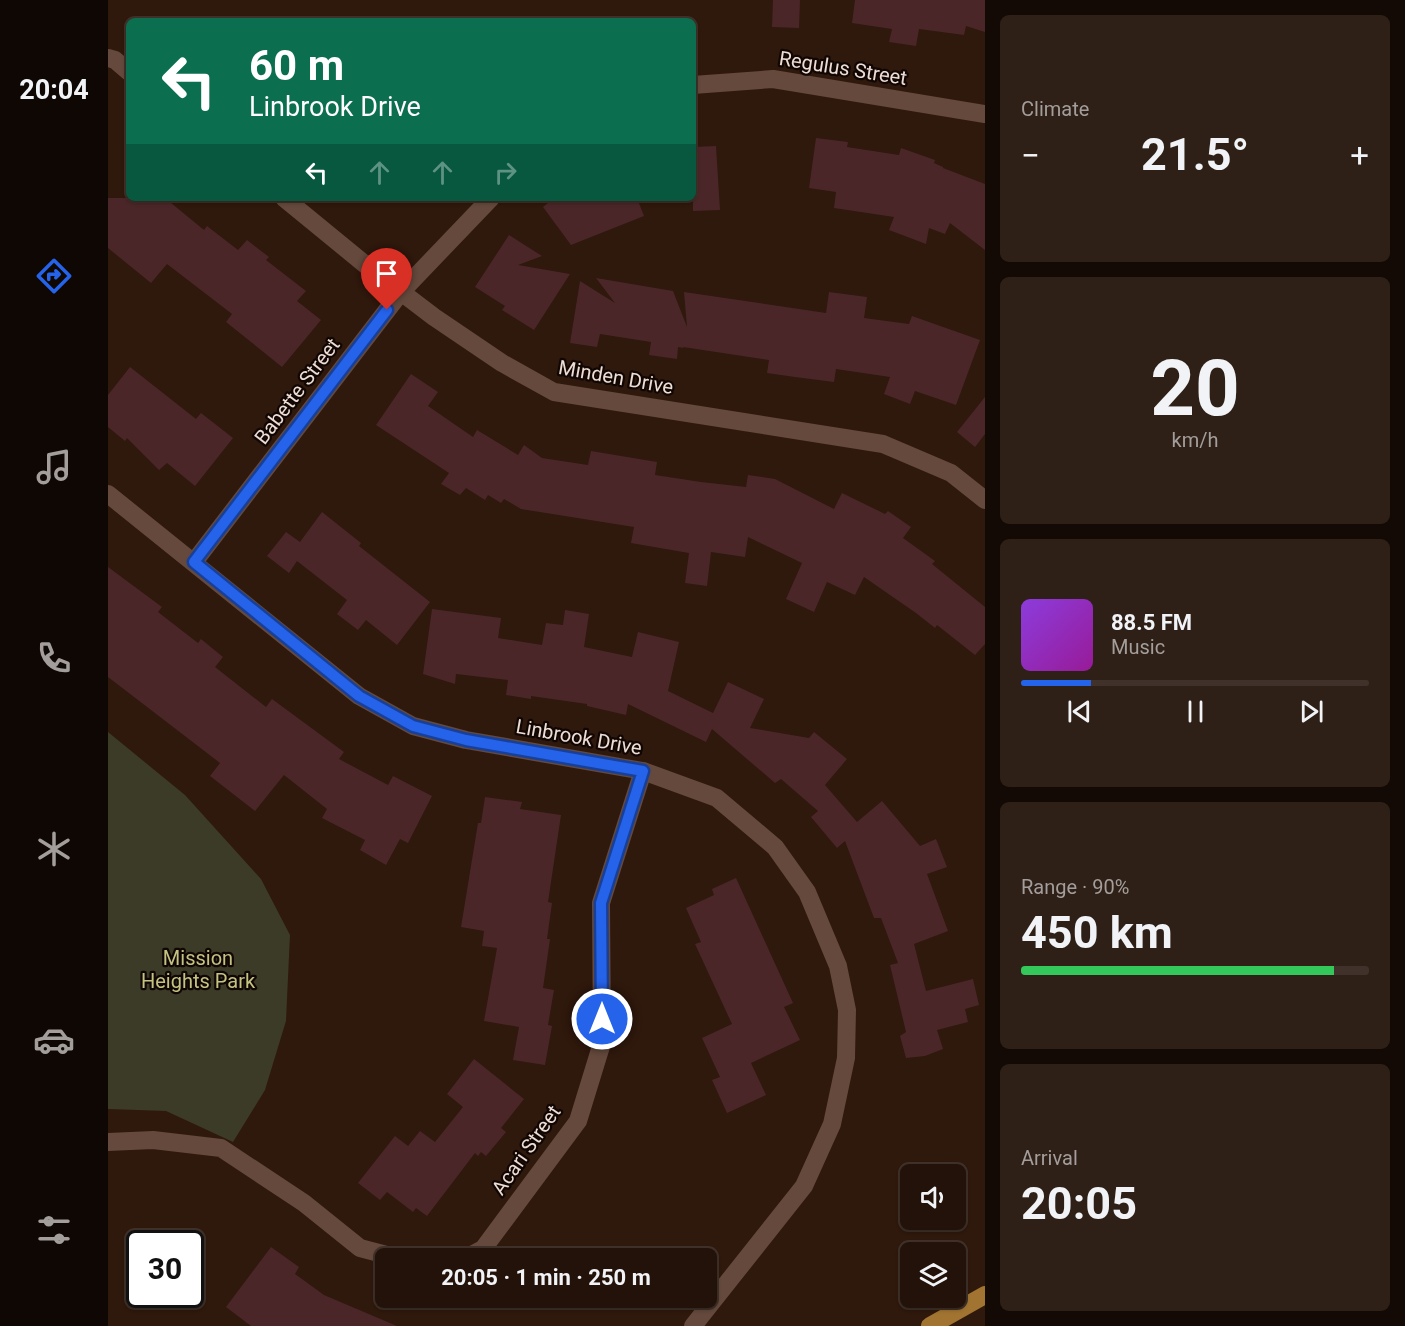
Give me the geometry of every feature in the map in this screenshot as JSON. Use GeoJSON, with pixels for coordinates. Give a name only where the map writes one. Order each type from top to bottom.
{"type":"FeatureCollection","features":[{"type":"Feature","properties":{"kind":"main road"},"geometry":{"type":"LineString","coordinates":[[930,1326],[985,1295]]}},
{"type":"Feature","properties":{"kind":"street","name":"Regulus Street"},"geometry":{"type":"LineString","coordinates":[[696,85],[773,79],[985,114]]}},
{"type":"Feature","properties":{"kind":"street","name":"Minden Drive"},"geometry":{"type":"LineString","coordinates":[[288,201],[434,317],[502,363],[554,392],[883,444],[951,473],[985,500]]}},
{"type":"Feature","properties":{"kind":"street","name":"Babette Street"},"geometry":{"type":"LineString","coordinates":[[194,562],[401,292],[487,201]]}},
{"type":"Feature","properties":{"kind":"street","name":"Linbrook Drive"},"geometry":{"type":"LineString","coordinates":[[108,494],[359,696],[413,726],[466,740],[643,771],[717,798],[775,847],[807,892],[837,966],[847,1010],[846,1058],[832,1124],[804,1186],[693,1326]]}},
{"type":"Feature","properties":{"kind":"street","name":"Acari Street"},"geometry":{"type":"LineString","coordinates":[[484,1248],[578,1120],[602,1043],[601,903],[643,771]]}},
{"type":"Feature","properties":{"kind":"street"},"geometry":{"type":"LineString","coordinates":[[108,1142],[153,1140],[221,1148],[304,1203],[360,1248],[375,1252]]}},
{"type":"Feature","properties":{"kind":"green space","name":"Mission Heights Park"},"geometry":{"type":"Polygon","coordinates":[[[108,732],[185,795],[261,879],[290,935],[286,1021],[265,1090],[233,1142],[166,1111],[108,1109],[108,732]]]}},
{"type":"Feature","properties":{"kind":"building"},"geometry":{"type":"Polygon","coordinates":[[[773,0],[800,0],[799,28],[772,27],[773,0]]]}},
{"type":"Feature","properties":{"kind":"building"},"geometry":{"type":"Polygon","coordinates":[[[855,0],[985,0],[985,32],[966,26],[964,35],[919,29],[916,46],[889,42],[892,29],[852,23],[855,0]]]}},
{"type":"Feature","properties":{"kind":"building"},"geometry":{"type":"Polygon","coordinates":[[[816,138],[848,142],[847,147],[899,155],[901,148],[935,160],[934,163],[943,168],[985,184],[985,250],[950,223],[945,234],[929,228],[926,244],[889,230],[894,217],[834,208],[836,192],[809,188],[816,138]]]}},
{"type":"Feature","properties":{"kind":"building"},"geometry":{"type":"Polygon","coordinates":[[[716,146],[720,210],[693,211],[693,201],[696,201],[696,147],[716,146]]]}},
{"type":"Feature","properties":{"kind":"building"},"geometry":{"type":"Polygon","coordinates":[[[108,198],[126,198],[126,201],[169,201],[204,230],[207,226],[238,250],[247,240],[269,257],[266,260],[306,291],[297,301],[321,320],[282,367],[226,322],[232,314],[167,264],[151,283],[108,248],[108,198]]]}},
{"type":"Feature","properties":{"kind":"building"},"geometry":{"type":"Polygon","coordinates":[[[550,201],[638,201],[644,216],[571,245],[543,207],[550,201]]]}},
{"type":"Feature","properties":{"kind":"building"},"geometry":{"type":"Polygon","coordinates":[[[509,235],[542,256],[518,265],[570,274],[534,330],[502,310],[505,306],[475,287],[509,235]]]}},
{"type":"Feature","properties":{"kind":"building"},"geometry":{"type":"Polygon","coordinates":[[[596,278],[673,291],[687,327],[684,292],[826,313],[829,292],[867,297],[864,318],[909,324],[912,316],[980,340],[956,405],[915,391],[910,404],[884,394],[890,377],[836,369],[834,382],[767,373],[769,360],[683,347],[678,347],[677,359],[649,355],[651,342],[600,334],[597,347],[570,343],[580,281],[615,303],[596,278]]]}},
{"type":"Feature","properties":{"kind":"building"},"geometry":{"type":"Polygon","coordinates":[[[130,367],[196,419],[201,413],[233,438],[195,486],[167,463],[159,470],[127,438],[125,441],[108,427],[108,395],[130,367]]]}},
{"type":"Feature","properties":{"kind":"building"},"geometry":{"type":"Polygon","coordinates":[[[411,374],[438,392],[428,406],[473,437],[477,430],[518,455],[524,445],[542,458],[588,465],[591,451],[657,462],[655,475],[746,487],[748,475],[775,479],[834,509],[842,493],[885,514],[888,511],[911,527],[903,538],[935,561],[932,564],[985,607],[985,644],[975,655],[937,625],[935,628],[864,577],[855,595],[827,582],[814,612],[786,599],[802,563],[748,537],[745,557],[711,552],[707,586],[685,583],[689,553],[631,543],[634,527],[521,509],[504,499],[501,503],[488,495],[485,500],[466,488],[460,495],[441,484],[449,473],[376,425],[411,374]]]}},
{"type":"Feature","properties":{"kind":"building"},"geometry":{"type":"Polygon","coordinates":[[[985,397],[985,434],[975,447],[957,432],[985,397]]]}},
{"type":"Feature","properties":{"kind":"building"},"geometry":{"type":"Polygon","coordinates":[[[322,512],[361,543],[359,546],[430,602],[397,645],[366,620],[358,630],[337,614],[347,600],[297,561],[289,573],[267,556],[286,532],[300,542],[322,512]]]}},
{"type":"Feature","properties":{"kind":"building"},"geometry":{"type":"Polygon","coordinates":[[[108,567],[162,607],[158,612],[198,643],[201,639],[223,657],[215,667],[266,707],[272,699],[344,752],[339,759],[388,785],[393,776],[432,796],[408,843],[400,839],[386,865],[360,850],[365,840],[322,818],[327,809],[284,775],[255,811],[210,776],[220,763],[108,677],[108,567]]]}},
{"type":"Feature","properties":{"kind":"building"},"geometry":{"type":"Polygon","coordinates":[[[432,609],[501,618],[498,638],[542,645],[546,623],[563,625],[565,610],[589,614],[584,647],[632,657],[638,632],[679,642],[668,691],[713,713],[728,682],[764,699],[750,728],[809,738],[814,732],[847,759],[825,785],[857,822],[882,801],[920,846],[936,839],[947,867],[927,874],[948,931],[914,944],[926,991],[973,979],[979,1005],[965,1009],[968,1022],[937,1030],[943,1049],[925,1056],[906,1058],[900,1036],[906,1032],[890,965],[898,963],[881,918],[874,918],[845,841],[837,848],[811,817],[818,811],[781,779],[775,783],[712,729],[706,742],[628,704],[626,715],[587,706],[587,704],[506,695],[508,680],[456,674],[455,684],[423,674],[432,609]]]}},
{"type":"Feature","properties":{"kind":"building"},"geometry":{"type":"Polygon","coordinates":[[[485,797],[522,802],[520,809],[561,815],[548,902],[552,903],[547,939],[550,939],[543,988],[554,990],[548,1025],[552,1026],[545,1065],[513,1060],[519,1027],[484,1021],[497,948],[482,946],[484,931],[461,927],[478,823],[481,823],[485,797]]]}},
{"type":"Feature","properties":{"kind":"building"},"geometry":{"type":"Polygon","coordinates":[[[736,878],[793,1003],[784,1007],[800,1040],[751,1063],[766,1095],[727,1113],[712,1080],[720,1077],[702,1038],[732,1024],[695,944],[701,942],[686,908],[714,895],[712,889],[736,878]]]}},
{"type":"Feature","properties":{"kind":"building"},"geometry":{"type":"Polygon","coordinates":[[[474,1059],[524,1099],[501,1128],[506,1132],[486,1156],[481,1152],[478,1156],[475,1153],[427,1216],[416,1208],[413,1212],[387,1192],[380,1200],[358,1183],[395,1136],[408,1146],[420,1131],[435,1142],[463,1107],[447,1094],[474,1059]]]}},
{"type":"Feature","properties":{"kind":"building"},"geometry":{"type":"Polygon","coordinates":[[[271,1247],[299,1267],[295,1274],[324,1295],[397,1326],[251,1326],[226,1307],[271,1247]]]}},
{"type":"Feature","properties":{"kind":"route"},"geometry":{"type":"LineString","coordinates":[[387,310],[194,562],[359,696],[413,726],[466,740],[643,771],[601,903],[602,1019]]}}]}
